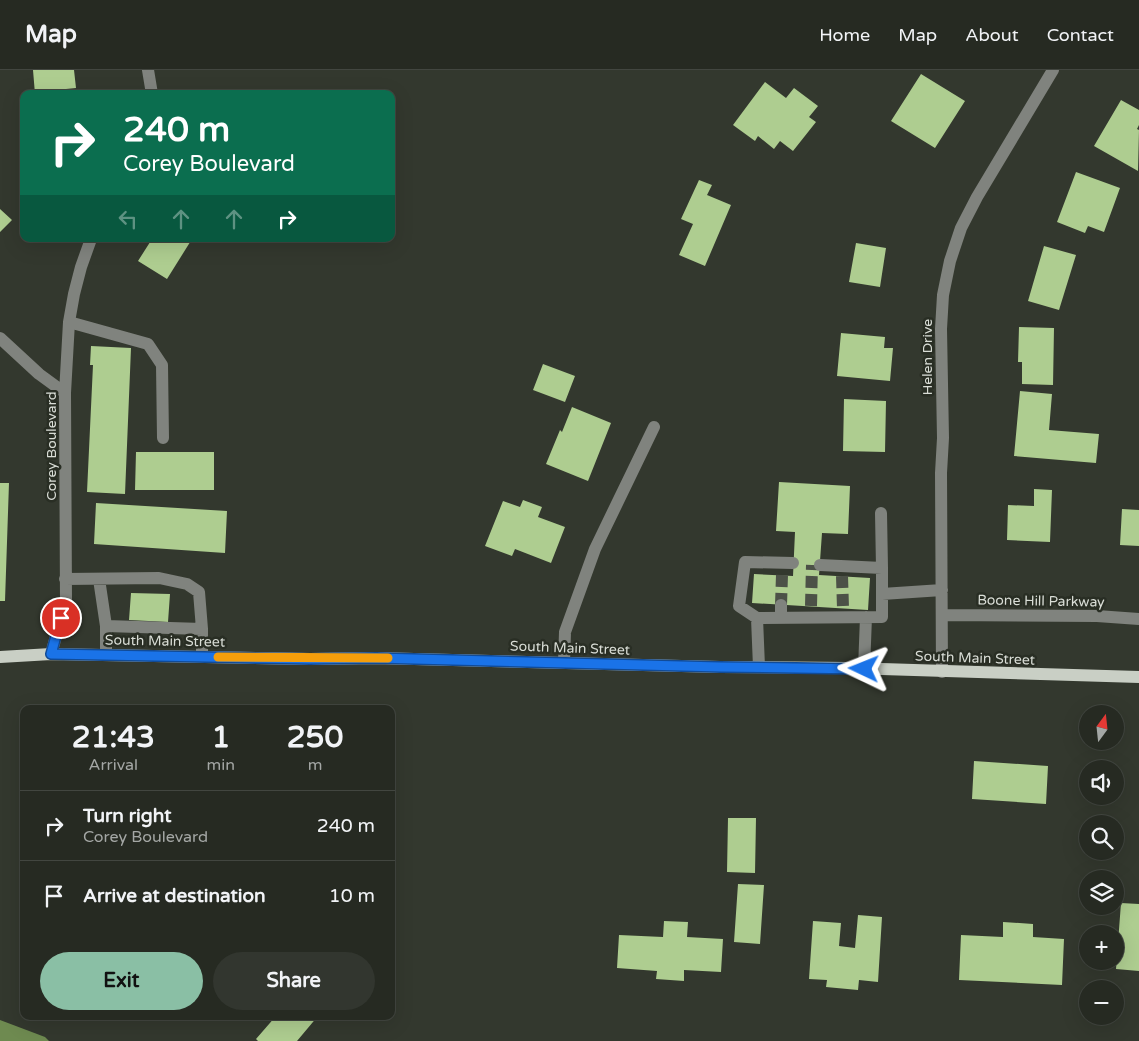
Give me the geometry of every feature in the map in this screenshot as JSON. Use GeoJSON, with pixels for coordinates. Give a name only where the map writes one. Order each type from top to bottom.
{"type":"FeatureCollection","features":[{"type":"Feature","properties":{"kind":"main road","name":"South Main Street"},"geometry":{"type":"LineString","coordinates":[[0,657],[51,654],[310,659],[376,658],[1139,677]]}},
{"type":"Feature","properties":{"kind":"street"},"geometry":{"type":"LineString","coordinates":[[148,70],[151,90]]}},
{"type":"Feature","properties":{"kind":"street","name":"Helen Drive"},"geometry":{"type":"LineString","coordinates":[[942,672],[941,473],[943,438],[941,330],[943,296],[950,261],[961,228],[977,197],[1053,70]]}},
{"type":"Feature","properties":{"kind":"street","name":"Corey Boulevard"},"geometry":{"type":"LineString","coordinates":[[51,654],[66,601],[65,393],[69,322],[81,267],[90,242]]}},
{"type":"Feature","properties":{"kind":"street"},"geometry":{"type":"LineString","coordinates":[[69,322],[148,344],[162,365],[163,438]]}},
{"type":"Feature","properties":{"kind":"street"},"geometry":{"type":"LineString","coordinates":[[0,338],[39,374],[65,393]]}},
{"type":"Feature","properties":{"kind":"street"},"geometry":{"type":"LineString","coordinates":[[564,663],[565,632],[595,549],[654,427]]}},
{"type":"Feature","properties":{"kind":"street"},"geometry":{"type":"LineString","coordinates":[[786,567],[745,562],[739,606],[757,618],[781,618],[811,612],[882,617],[880,513]]}},
{"type":"Feature","properties":{"kind":"street"},"geometry":{"type":"LineString","coordinates":[[820,565],[842,571],[882,568]]}},
{"type":"Feature","properties":{"kind":"street"},"geometry":{"type":"LineString","coordinates":[[65,579],[159,578],[187,584],[199,592],[202,657]]}},
{"type":"Feature","properties":{"kind":"street"},"geometry":{"type":"LineString","coordinates":[[98,579],[106,626],[106,655]]}},
{"type":"Feature","properties":{"kind":"street"},"geometry":{"type":"LineString","coordinates":[[882,594],[942,590]]}},
{"type":"Feature","properties":{"kind":"street"},"geometry":{"type":"LineString","coordinates":[[781,605],[781,618]]}},
{"type":"Feature","properties":{"kind":"street","name":"Boone Hill Parkway"},"geometry":{"type":"LineString","coordinates":[[942,615],[1097,616],[1139,619]]}},
{"type":"Feature","properties":{"kind":"street"},"geometry":{"type":"LineString","coordinates":[[864,669],[866,617]]}},
{"type":"Feature","properties":{"kind":"street"},"geometry":{"type":"LineString","coordinates":[[757,618],[759,667]]}},
{"type":"Feature","properties":{"kind":"street"},"geometry":{"type":"LineString","coordinates":[[106,626],[202,629]]}},
{"type":"Feature","properties":{"kind":"shaded area"},"geometry":{"type":"Polygon","coordinates":[[[0,1020],[45,1037],[49,1041],[0,1041],[0,1020]]]}},
{"type":"Feature","properties":{"kind":"building"},"geometry":{"type":"Polygon","coordinates":[[[33,70],[74,70],[76,88],[66,90],[35,90],[33,70]]]}},
{"type":"Feature","properties":{"kind":"building"},"geometry":{"type":"Polygon","coordinates":[[[921,74],[965,101],[935,148],[891,121],[921,74]]]}},
{"type":"Feature","properties":{"kind":"building"},"geometry":{"type":"Polygon","coordinates":[[[765,82],[786,98],[794,88],[818,106],[809,117],[816,122],[793,151],[780,141],[774,149],[758,136],[755,141],[733,125],[765,82]]]}},
{"type":"Feature","properties":{"kind":"building"},"geometry":{"type":"Polygon","coordinates":[[[1121,100],[1139,110],[1139,125],[1137,129],[1139,130],[1138,171],[1094,146],[1121,100]]]}},
{"type":"Feature","properties":{"kind":"building"},"geometry":{"type":"Polygon","coordinates":[[[1076,172],[1120,188],[1104,232],[1088,226],[1085,233],[1057,222],[1076,172]]]}},
{"type":"Feature","properties":{"kind":"building"},"geometry":{"type":"Polygon","coordinates":[[[699,180],[712,185],[707,195],[731,205],[705,266],[679,255],[693,224],[681,219],[699,180]]]}},
{"type":"Feature","properties":{"kind":"building"},"geometry":{"type":"Polygon","coordinates":[[[0,209],[12,220],[0,232],[0,209]]]}},
{"type":"Feature","properties":{"kind":"building"},"geometry":{"type":"Polygon","coordinates":[[[150,242],[190,242],[167,279],[138,261],[150,242]]]}},
{"type":"Feature","properties":{"kind":"building"},"geometry":{"type":"Polygon","coordinates":[[[856,243],[886,248],[880,287],[849,282],[856,243]]]}},
{"type":"Feature","properties":{"kind":"building"},"geometry":{"type":"Polygon","coordinates":[[[1044,246],[1076,255],[1059,310],[1028,301],[1044,246]]]}},
{"type":"Feature","properties":{"kind":"building"},"geometry":{"type":"Polygon","coordinates":[[[1019,327],[1054,328],[1053,385],[1022,384],[1022,362],[1018,362],[1019,327]]]}},
{"type":"Feature","properties":{"kind":"building"},"geometry":{"type":"Polygon","coordinates":[[[841,333],[885,337],[884,348],[893,348],[890,381],[837,376],[841,333]]]}},
{"type":"Feature","properties":{"kind":"building"},"geometry":{"type":"Polygon","coordinates":[[[91,346],[131,348],[125,494],[87,492],[93,365],[90,365],[91,346]]]}},
{"type":"Feature","properties":{"kind":"building"},"geometry":{"type":"Polygon","coordinates":[[[543,364],[575,376],[565,402],[533,390],[543,364]]]}},
{"type":"Feature","properties":{"kind":"building"},"geometry":{"type":"Polygon","coordinates":[[[1020,391],[1052,394],[1049,430],[1099,434],[1096,463],[1014,456],[1020,391]]]}},
{"type":"Feature","properties":{"kind":"building"},"geometry":{"type":"Polygon","coordinates":[[[844,399],[886,401],[885,452],[843,451],[844,399]]]}},
{"type":"Feature","properties":{"kind":"building"},"geometry":{"type":"Polygon","coordinates":[[[572,407],[611,423],[588,481],[546,464],[572,407]]]}},
{"type":"Feature","properties":{"kind":"building"},"geometry":{"type":"Polygon","coordinates":[[[136,452],[214,452],[214,490],[135,490],[136,452]]]}},
{"type":"Feature","properties":{"kind":"building"},"geometry":{"type":"Polygon","coordinates":[[[779,482],[850,486],[848,534],[822,533],[819,575],[870,578],[868,610],[752,603],[754,574],[793,576],[795,532],[776,531],[779,482]]]}},
{"type":"Feature","properties":{"kind":"building"},"geometry":{"type":"Polygon","coordinates":[[[0,483],[9,483],[5,601],[0,601],[0,483]]]}},
{"type":"Feature","properties":{"kind":"building"},"geometry":{"type":"Polygon","coordinates":[[[1034,489],[1052,490],[1050,542],[1007,540],[1008,505],[1034,506],[1034,489]]]}},
{"type":"Feature","properties":{"kind":"building"},"geometry":{"type":"Polygon","coordinates":[[[523,500],[542,507],[538,517],[565,527],[551,563],[515,549],[512,556],[485,546],[503,501],[520,507],[523,500]]]}},
{"type":"Feature","properties":{"kind":"building"},"geometry":{"type":"Polygon","coordinates":[[[96,503],[227,511],[225,553],[94,544],[96,503]]]}},
{"type":"Feature","properties":{"kind":"building"},"geometry":{"type":"Polygon","coordinates":[[[1122,509],[1139,510],[1139,546],[1120,545],[1122,509]]]}},
{"type":"Feature","properties":{"kind":"building"},"geometry":{"type":"Polygon","coordinates":[[[131,593],[170,594],[168,622],[129,620],[131,593]]]}},
{"type":"Feature","properties":{"kind":"building"},"geometry":{"type":"Polygon","coordinates":[[[974,761],[1048,766],[1046,804],[972,799],[974,761]]]}},
{"type":"Feature","properties":{"kind":"building"},"geometry":{"type":"Polygon","coordinates":[[[728,818],[756,818],[755,873],[727,872],[728,818]]]}},
{"type":"Feature","properties":{"kind":"building"},"geometry":{"type":"Polygon","coordinates":[[[738,884],[764,885],[760,944],[734,942],[738,884]]]}},
{"type":"Feature","properties":{"kind":"building"},"geometry":{"type":"Polygon","coordinates":[[[1124,903],[1139,904],[1139,971],[1124,970],[1124,925],[1119,925],[1120,915],[1124,915],[1124,903]]]}},
{"type":"Feature","properties":{"kind":"building"},"geometry":{"type":"Polygon","coordinates":[[[858,915],[882,917],[878,982],[859,980],[858,990],[826,987],[827,980],[809,979],[813,921],[841,923],[839,946],[855,948],[858,915]]]}},
{"type":"Feature","properties":{"kind":"building"},"geometry":{"type":"Polygon","coordinates":[[[664,921],[688,922],[687,937],[723,939],[721,972],[684,970],[684,981],[656,979],[657,971],[617,968],[619,935],[663,937],[664,921]]]}},
{"type":"Feature","properties":{"kind":"building"},"geometry":{"type":"Polygon","coordinates":[[[1003,922],[1033,924],[1033,937],[1064,939],[1062,985],[959,980],[961,935],[1003,937],[1003,922]]]}},
{"type":"Feature","properties":{"kind":"building"},"geometry":{"type":"Polygon","coordinates":[[[273,1020],[315,1020],[297,1041],[258,1041],[256,1039],[273,1020]]]}},
{"type":"Feature","properties":{"kind":"tunnel"},"geometry":{"type":"LineString","coordinates":[[811,606],[812,565]]}},
{"type":"Feature","properties":{"kind":"tunnel"},"geometry":{"type":"LineString","coordinates":[[781,605],[782,575]]}},
{"type":"Feature","properties":{"kind":"tunnel"},"geometry":{"type":"LineString","coordinates":[[842,576],[843,608]]}},
{"type":"Feature","properties":{"kind":"slow traffic"},"geometry":{"type":"LineString","coordinates":[[218,657],[388,658]]}},
{"type":"Feature","properties":{"kind":"route"},"geometry":{"type":"LineString","coordinates":[[61,618],[51,654],[310,659],[376,658],[864,669]]}}]}
